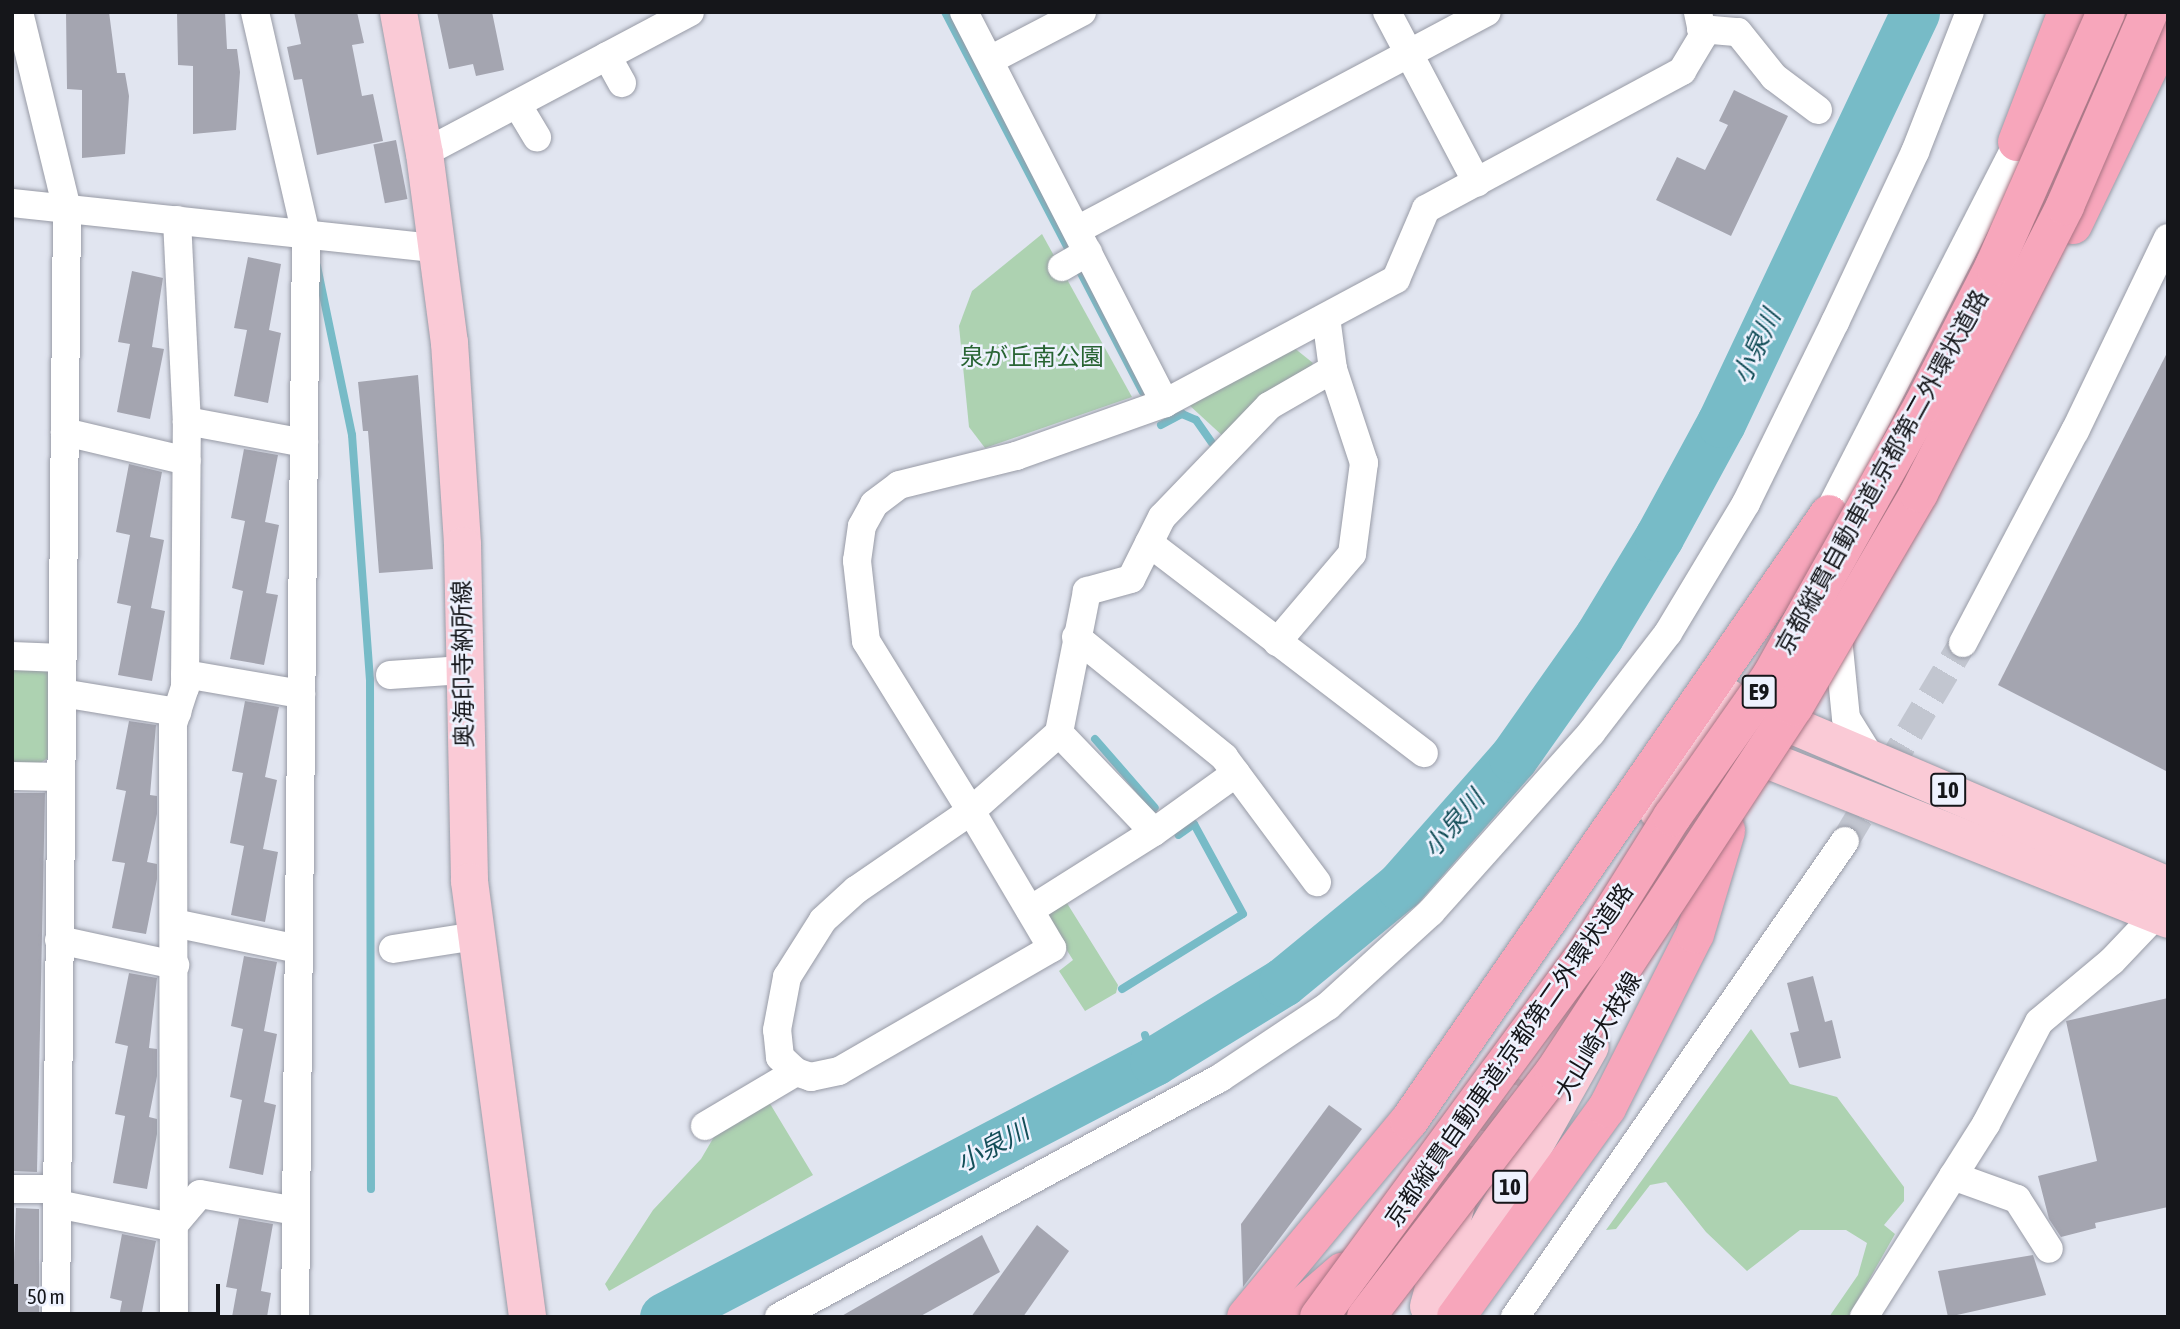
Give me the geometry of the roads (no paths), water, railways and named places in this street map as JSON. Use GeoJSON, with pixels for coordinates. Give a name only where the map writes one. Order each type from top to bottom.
{"type":"FeatureCollection","features":[{"type":"Feature","properties":{"kind":"highway"},"geometry":{"type":"LineString","coordinates":[[2017,142],[2067,12]]}},
{"type":"Feature","properties":{"kind":"highway","name":"京都縦貫自動車道;京都第二外環状道路"},"geometry":{"type":"LineString","coordinates":[[1319,1317],[1586,954],[1672,817],[1771,676],[1923,405],[1994,266],[2106,12]]}},
{"type":"Feature","properties":{"kind":"highway","name":"京都縦貫自動車道;京都第二外環状道路"},"geometry":{"type":"LineString","coordinates":[[1366,1317],[1554,1072],[1794,707],[1919,493],[2065,206],[2149,12]]}},
{"type":"Feature","properties":{"kind":"highway"},"geometry":{"type":"LineString","coordinates":[[1945,442],[1998,360],[2091,192],[2168,28]]}},
{"type":"Feature","properties":{"kind":"highway"},"geometry":{"type":"LineString","coordinates":[[1246,1317],[1409,1121],[1829,514]]}},
{"type":"Feature","properties":{"kind":"highway"},"geometry":{"type":"LineString","coordinates":[[1290,1317],[1337,1278],[1759,717]]}},
{"type":"Feature","properties":{"kind":"highway"},"geometry":{"type":"LineString","coordinates":[[1455,1317],[1525,1225],[1607,1108],[1652,1024],[1695,934],[1726,831]]}},
{"type":"Feature","properties":{"kind":"main road","name":"奥海印寺納所線"},"geometry":{"type":"LineString","coordinates":[[398,12],[424,153],[451,369],[476,936],[527,1317]]}},
{"type":"Feature","properties":{"kind":"main road","name":"10"},"geometry":{"type":"LineString","coordinates":[[1759,717],[1871,758],[2165,905]]}},
{"type":"Feature","properties":{"kind":"main road","name":"10"},"geometry":{"type":"LineString","coordinates":[[1759,717],[1771,761],[2165,905]]}},
{"type":"Feature","properties":{"kind":"main road"},"geometry":{"type":"LineString","coordinates":[[1536,1000],[1759,717]]}},
{"type":"Feature","properties":{"kind":"main road","name":"大山崎大枝線"},"geometry":{"type":"LineString","coordinates":[[1437,1317],[1583,1057],[1771,761]]}},
{"type":"Feature","properties":{"kind":"main road","name":"10"},"geometry":{"type":"LineString","coordinates":[[1425,1317],[1460,1189]]}},
{"type":"Feature","properties":{"kind":"street"},"geometry":{"type":"LineString","coordinates":[[19,12],[67,209],[55,1317]]}},
{"type":"Feature","properties":{"kind":"street"},"geometry":{"type":"LineString","coordinates":[[255,12],[306,234],[295,1317]]}},
{"type":"Feature","properties":{"kind":"street"},"geometry":{"type":"LineString","coordinates":[[424,153],[690,12]]}},
{"type":"Feature","properties":{"kind":"street"},"geometry":{"type":"LineString","coordinates":[[964,12],[1165,404]]}},
{"type":"Feature","properties":{"kind":"street"},"geometry":{"type":"LineString","coordinates":[[990,60],[1082,12]]}},
{"type":"Feature","properties":{"kind":"street"},"geometry":{"type":"LineString","coordinates":[[1387,12],[1477,183]]}},
{"type":"Feature","properties":{"kind":"street"},"geometry":{"type":"LineString","coordinates":[[1062,267],[1082,241],[1487,12]]}},
{"type":"Feature","properties":{"kind":"street"},"geometry":{"type":"LineString","coordinates":[[779,1317],[1220,1078],[1328,1006],[1431,912],[1591,733],[1668,633],[1746,503],[1915,152],[1970,12]]}},
{"type":"Feature","properties":{"kind":"street"},"geometry":{"type":"LineString","coordinates":[[1759,717],[1829,514],[2017,142],[2097,12]]}},
{"type":"Feature","properties":{"kind":"street"},"geometry":{"type":"LineString","coordinates":[[1759,717],[1838,638],[1945,442],[2120,12]]}},
{"type":"Feature","properties":{"kind":"street"},"geometry":{"type":"LineString","coordinates":[[1333,369],[1269,406],[1161,517],[1131,579],[1087,591],[1059,733],[971,811],[856,890],[822,920],[787,977],[777,1030],[780,1057],[796,1072],[811,1077],[839,1071],[1052,948],[971,811],[866,641],[858,572],[863,526],[874,504],[899,485],[1016,456],[1165,404],[1396,279],[1426,209],[1682,71],[1703,36],[1700,21],[1738,32],[1774,77],[1818,110]]}},
{"type":"Feature","properties":{"kind":"street"},"geometry":{"type":"LineString","coordinates":[[607,56],[622,83]]}},
{"type":"Feature","properties":{"kind":"street"},"geometry":{"type":"LineString","coordinates":[[517,104],[537,137]]}},
{"type":"Feature","properties":{"kind":"street"},"geometry":{"type":"LineString","coordinates":[[12,203],[436,248]]}},
{"type":"Feature","properties":{"kind":"street"},"geometry":{"type":"LineString","coordinates":[[174,1317],[172,1227],[177,712],[185,674],[187,461],[177,220]]}},
{"type":"Feature","properties":{"kind":"street"},"geometry":{"type":"LineString","coordinates":[[1963,643],[2075,431],[2168,238]]}},
{"type":"Feature","properties":{"kind":"street"},"geometry":{"type":"LineString","coordinates":[[1277,642],[1352,554],[1364,463],[1333,369],[1326,317]]}},
{"type":"Feature","properties":{"kind":"street"},"geometry":{"type":"LineString","coordinates":[[187,421],[304,443]]}},
{"type":"Feature","properties":{"kind":"street"},"geometry":{"type":"LineString","coordinates":[[65,432],[187,461]]}},
{"type":"Feature","properties":{"kind":"street"},"geometry":{"type":"LineString","coordinates":[[1149,543],[1424,753]]}},
{"type":"Feature","properties":{"kind":"street"},"geometry":{"type":"LineString","coordinates":[[1076,637],[1224,757],[1317,882]]}},
{"type":"Feature","properties":{"kind":"street"},"geometry":{"type":"LineString","coordinates":[[1838,638],[1846,718],[1871,758]]}},
{"type":"Feature","properties":{"kind":"street"},"geometry":{"type":"LineString","coordinates":[[12,656],[62,658]]}},
{"type":"Feature","properties":{"kind":"street"},"geometry":{"type":"LineString","coordinates":[[390,675],[463,670]]}},
{"type":"Feature","properties":{"kind":"street"},"geometry":{"type":"LineString","coordinates":[[185,674],[301,694]]}},
{"type":"Feature","properties":{"kind":"street"},"geometry":{"type":"LineString","coordinates":[[62,693],[177,712]]}},
{"type":"Feature","properties":{"kind":"street"},"geometry":{"type":"LineString","coordinates":[[1059,733],[1154,832]]}},
{"type":"Feature","properties":{"kind":"street"},"geometry":{"type":"LineString","coordinates":[[1030,910],[1154,832],[1236,773]]}},
{"type":"Feature","properties":{"kind":"street"},"geometry":{"type":"LineString","coordinates":[[12,776],[61,777]]}},
{"type":"Feature","properties":{"kind":"street"},"geometry":{"type":"LineString","coordinates":[[1515,1317],[1845,841]]}},
{"type":"Feature","properties":{"kind":"street"},"geometry":{"type":"LineString","coordinates":[[1864,1317],[1953,1176],[2039,1022],[2165,905]]}},
{"type":"Feature","properties":{"kind":"street"},"geometry":{"type":"LineString","coordinates":[[174,923],[299,949]]}},
{"type":"Feature","properties":{"kind":"street"},"geometry":{"type":"LineString","coordinates":[[393,949],[476,936]]}},
{"type":"Feature","properties":{"kind":"street"},"geometry":{"type":"LineString","coordinates":[[59,940],[175,965]]}},
{"type":"Feature","properties":{"kind":"street"},"geometry":{"type":"LineString","coordinates":[[705,1126],[796,1072]]}},
{"type":"Feature","properties":{"kind":"street"},"geometry":{"type":"LineString","coordinates":[[1953,1176],[2017,1199],[2049,1249]]}},
{"type":"Feature","properties":{"kind":"street"},"geometry":{"type":"LineString","coordinates":[[12,1189],[57,1197],[172,1227]]}},
{"type":"Feature","properties":{"kind":"street"},"geometry":{"type":"LineString","coordinates":[[172,1227],[200,1194],[296,1211]]}},
{"type":"Feature","properties":{"kind":"waterway"},"geometry":{"type":"LineString","coordinates":[[945,12],[1143,392]]}},
{"type":"Feature","properties":{"kind":"waterway","name":"小泉川"},"geometry":{"type":"LineString","coordinates":[[664,1317],[1154,1061],[1283,982],[1400,886],[1513,758],[1599,636],[1659,537],[1721,423],[1915,12]]}},
{"type":"Feature","properties":{"kind":"waterway"},"geometry":{"type":"LineString","coordinates":[[317,266],[352,435],[370,680],[371,1189]]}},
{"type":"Feature","properties":{"kind":"waterway"},"geometry":{"type":"LineString","coordinates":[[1161,425],[1182,414],[1196,420],[1212,443]]}},
{"type":"Feature","properties":{"kind":"waterway"},"geometry":{"type":"LineString","coordinates":[[1095,739],[1155,808]]}},
{"type":"Feature","properties":{"kind":"waterway"},"geometry":{"type":"LineString","coordinates":[[1122,989],[1243,914],[1194,824],[1178,835]]}},
{"type":"Feature","properties":{"kind":"waterway"},"geometry":{"type":"LineString","coordinates":[[1145,1035],[1154,1061]]}},
{"type":"Feature","properties":{"kind":"tunnel"},"geometry":{"type":"LineString","coordinates":[[1845,841],[1963,643]]}},
{"type":"Feature","properties":{"kind":"tunnel"},"geometry":{"type":"LineString","coordinates":[[1463,1182],[1506,1073]]}},
{"type":"Feature","properties":{"kind":"park label","name":"泉が丘南公園"},"geometry":{"type":"Point","coordinates":[1032,357]}}]}
